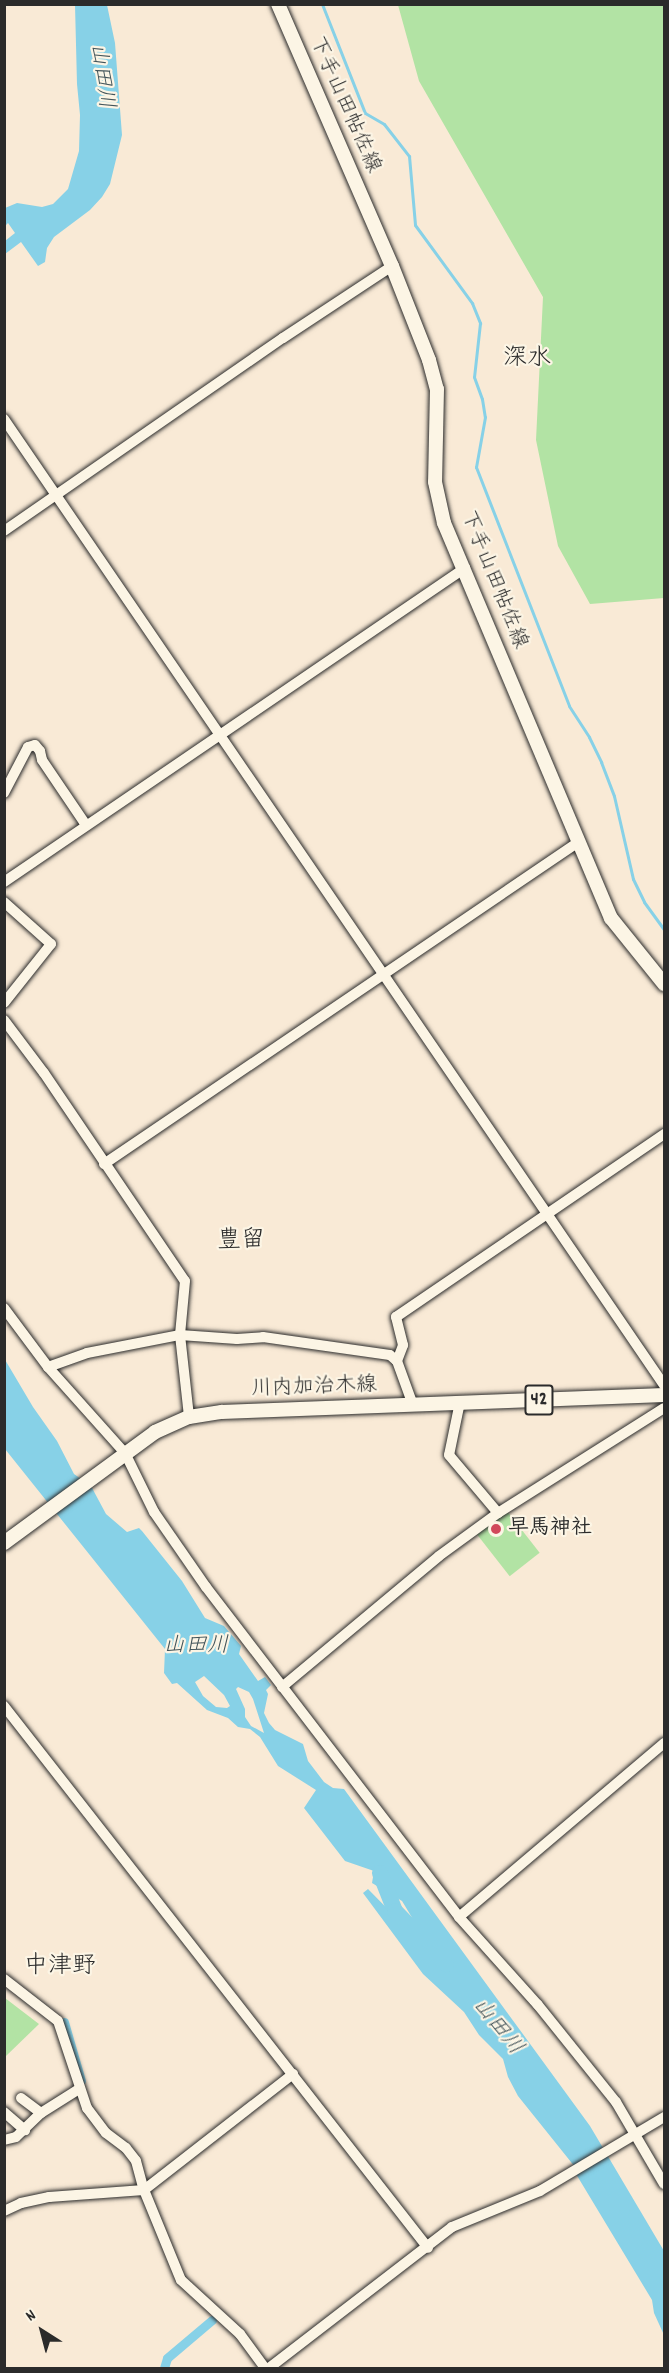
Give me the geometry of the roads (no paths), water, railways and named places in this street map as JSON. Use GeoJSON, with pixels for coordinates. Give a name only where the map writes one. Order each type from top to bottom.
{"type":"FeatureCollection","features":[{"type":"Feature","properties":{"kind":"main road","name":"下手山田帖佐線"},"geometry":{"type":"LineString","coordinates":[[278,4],[392,267],[437,389],[435,482],[444,523],[465,568],[611,918],[664,984]]}},
{"type":"Feature","properties":{"kind":"main road","name":"川内加治木線"},"geometry":{"type":"LineString","coordinates":[[4,1543],[154,1432],[189,1417],[222,1412],[664,1395]]}},
{"type":"Feature","properties":{"kind":"street"},"geometry":{"type":"LineString","coordinates":[[4,531],[283,338],[392,267]]}},
{"type":"Feature","properties":{"kind":"street"},"geometry":{"type":"LineString","coordinates":[[4,419],[664,1385]]}},
{"type":"Feature","properties":{"kind":"street"},"geometry":{"type":"LineString","coordinates":[[4,882],[465,568]]}},
{"type":"Feature","properties":{"kind":"street"},"geometry":{"type":"LineString","coordinates":[[4,793],[28,747],[35,746],[86,825]]}},
{"type":"Feature","properties":{"kind":"street"},"geometry":{"type":"LineString","coordinates":[[104,1164],[579,841]]}},
{"type":"Feature","properties":{"kind":"street"},"geometry":{"type":"LineString","coordinates":[[4,902],[51,944],[4,1003]]}},
{"type":"Feature","properties":{"kind":"street"},"geometry":{"type":"LineString","coordinates":[[4,1020],[44,1073],[185,1281],[180,1335],[189,1417]]}},
{"type":"Feature","properties":{"kind":"street"},"geometry":{"type":"LineString","coordinates":[[413,1405],[397,1361],[403,1345],[396,1317],[664,1134]]}},
{"type":"Feature","properties":{"kind":"street"},"geometry":{"type":"LineString","coordinates":[[4,1308],[48,1367],[123,1455],[154,1512],[206,1587],[459,1917],[550,2020],[616,2102],[631,2136],[664,2184]]}},
{"type":"Feature","properties":{"kind":"street"},"geometry":{"type":"LineString","coordinates":[[48,1367],[87,1353],[180,1335],[237,1339],[263,1338],[381,1352],[397,1361]]}},
{"type":"Feature","properties":{"kind":"street"},"geometry":{"type":"LineString","coordinates":[[460,1402],[449,1455],[498,1514]]}},
{"type":"Feature","properties":{"kind":"street"},"geometry":{"type":"LineString","coordinates":[[282,1687],[439,1556],[498,1514],[664,1408]]}},
{"type":"Feature","properties":{"kind":"street"},"geometry":{"type":"LineString","coordinates":[[4,1706],[428,2248]]}},
{"type":"Feature","properties":{"kind":"street"},"geometry":{"type":"LineString","coordinates":[[459,1917],[664,1743]]}},
{"type":"Feature","properties":{"kind":"street"},"geometry":{"type":"LineString","coordinates":[[4,1979],[58,2021],[74,2063],[79,2089],[91,2116],[132,2154],[144,2190],[181,2280],[240,2334],[267,2368],[428,2248],[452,2227],[540,2191],[664,2117]]}},
{"type":"Feature","properties":{"kind":"street"},"geometry":{"type":"LineString","coordinates":[[4,2211],[21,2203],[49,2197],[144,2190],[293,2074]]}},
{"type":"Feature","properties":{"kind":"street"},"geometry":{"type":"LineString","coordinates":[[4,2140],[16,2137],[26,2130],[40,2113],[79,2089]]}},
{"type":"Feature","properties":{"kind":"street"},"geometry":{"type":"LineString","coordinates":[[21,2098],[40,2113]]}},
{"type":"Feature","properties":{"kind":"street"},"geometry":{"type":"LineString","coordinates":[[4,2112],[26,2130]]}},
{"type":"Feature","properties":{"kind":"water","name":"山田川"},"geometry":{"type":"Polygon","coordinates":[[[75,5],[107,5],[115,43],[122,135],[110,184],[102,197],[90,210],[54,237],[47,248],[45,262],[38,266],[21,242],[5,254],[5,241],[15,233],[8,223],[5,226],[5,208],[17,203],[42,207],[53,204],[68,189],[79,151],[80,115],[75,5]]]}},
{"type":"Feature","properties":{"kind":"water"},"geometry":{"type":"Polygon","coordinates":[[[4,1358],[33,1407],[57,1441],[74,1474],[91,1486],[106,1514],[127,1532],[139,1528],[142,1531],[182,1581],[205,1618],[224,1626],[241,1646],[239,1654],[258,1681],[265,1677],[271,1685],[266,1690],[268,1694],[264,1713],[269,1723],[275,1730],[303,1744],[308,1761],[324,1782],[333,1788],[344,1789],[590,2126],[664,2251],[664,2335],[654,2313],[652,2300],[576,2174],[579,2172],[518,2096],[508,2077],[503,2059],[479,2035],[464,2012],[423,1974],[363,1893],[368,1889],[424,1946],[431,1949],[402,1901],[372,1883],[374,1871],[345,1861],[304,1808],[316,1790],[278,1766],[260,1737],[250,1729],[238,1727],[228,1718],[207,1710],[177,1683],[172,1684],[164,1673],[165,1649],[5,1449],[4,1358]],[[204,1676],[195,1682],[203,1696],[216,1707],[230,1706],[224,1695],[204,1676]],[[238,1687],[236,1689],[245,1709],[245,1717],[251,1726],[264,1733],[253,1699],[249,1692],[238,1687]]]}},
{"type":"Feature","properties":{"kind":"waterway"},"geometry":{"type":"LineString","coordinates":[[322,4],[365,113],[384,124],[409,156],[415,225],[472,303],[480,323],[474,377],[482,399],[485,417],[476,467],[569,706],[589,737],[614,796],[633,879],[644,902],[664,930]]}},
{"type":"Feature","properties":{"kind":"waterway","name":"山田川"},"geometry":{"type":"LineString","coordinates":[[380,1873],[395,1911],[446,1964]]}},
{"type":"Feature","properties":{"kind":"waterway"},"geometry":{"type":"LineString","coordinates":[[64,2022],[81,2081]]}},
{"type":"Feature","properties":{"kind":"waterway"},"geometry":{"type":"LineString","coordinates":[[164,2368],[167,2358],[212,2320]]}},
{"type":"Feature","properties":{"kind":"place","name":"早馬神社"},"geometry":{"type":"Point","coordinates":[496,1529]}},
{"type":"Feature","properties":{"kind":"district","name":"深水"},"geometry":{"type":"Point","coordinates":[527,360]}},
{"type":"Feature","properties":{"kind":"district","name":"豊留"},"geometry":{"type":"Point","coordinates":[241,1242]}},
{"type":"Feature","properties":{"kind":"district","name":"中津野"},"geometry":{"type":"Point","coordinates":[60,1968]}}]}
